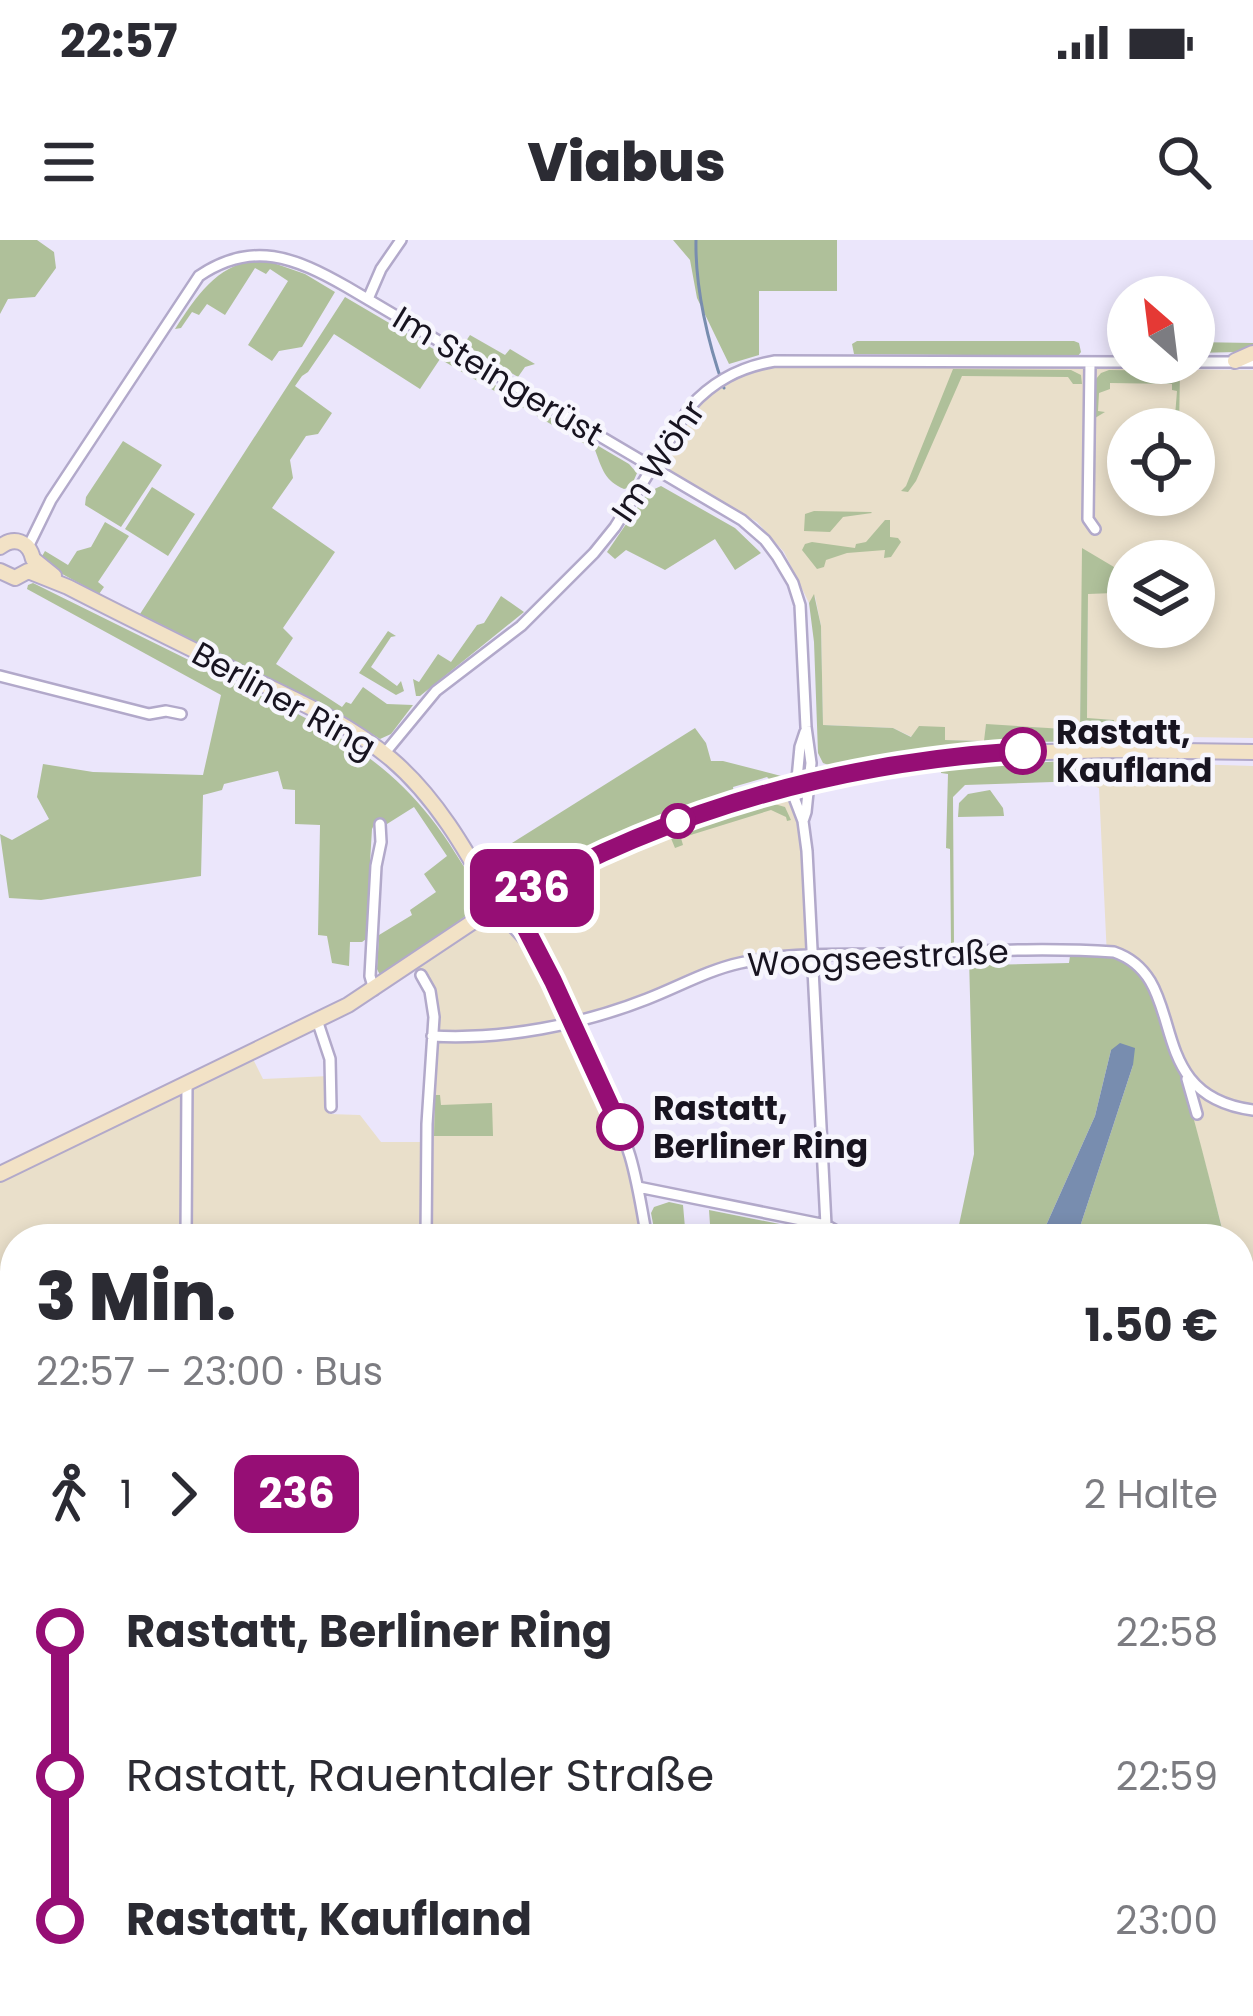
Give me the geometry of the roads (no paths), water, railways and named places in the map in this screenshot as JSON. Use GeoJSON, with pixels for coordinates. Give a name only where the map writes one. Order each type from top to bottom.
{"type":"FeatureCollection","features":[{"type":"Feature","properties":{"kind":"street","name":"Im Steingerüst"},"geometry":{"type":"LineString","coordinates":[[368,299],[401,240]]}},
{"type":"Feature","properties":{"kind":"street","name":"Im Steingerüst"},"geometry":{"type":"LineString","coordinates":[[16,551],[190,288],[209,267],[238,251],[256,249],[281,251],[368,299],[742,520],[784,566],[801,611],[806,727],[803,783],[795,800],[806,851],[826,1224]]}},
{"type":"Feature","properties":{"kind":"street"},"geometry":{"type":"LineString","coordinates":[[1215,362],[1253,359]]}},
{"type":"Feature","properties":{"kind":"street","name":"Im Wöhr"},"geometry":{"type":"LineString","coordinates":[[384,754],[436,691],[520,626],[573,576],[615,527],[701,394],[724,377],[775,361],[1107,363]]}},
{"type":"Feature","properties":{"kind":"street"},"geometry":{"type":"LineString","coordinates":[[1090,363],[1088,519],[1095,529]]}},
{"type":"Feature","properties":{"kind":"street"},"geometry":{"type":"LineString","coordinates":[[1,576],[20,577],[16,551]]}},
{"type":"Feature","properties":{"kind":"street","name":"Berliner Ring"},"geometry":{"type":"LineString","coordinates":[[16,551],[68,587],[340,723],[411,779],[469,854],[488,868],[504,903],[537,953],[620,1127],[644,1224]]}},
{"type":"Feature","properties":{"kind":"street"},"geometry":{"type":"LineString","coordinates":[[0,676],[149,714],[181,714]]}},
{"type":"Feature","properties":{"kind":"street"},"geometry":{"type":"LineString","coordinates":[[0,1174],[374,990],[504,903],[678,820],[803,783],[907,762],[1055,750],[1253,752]]}},
{"type":"Feature","properties":{"kind":"street"},"geometry":{"type":"LineString","coordinates":[[374,990],[370,976],[380,824]]}},
{"type":"Feature","properties":{"kind":"street","name":"Woogseestraße"},"geometry":{"type":"LineString","coordinates":[[433,1036],[504,1033],[572,1021],[765,958],[1114,952],[1146,971],[1197,1114]]}},
{"type":"Feature","properties":{"kind":"street"},"geometry":{"type":"LineString","coordinates":[[421,975],[434,1001],[426,1224]]}},
{"type":"Feature","properties":{"kind":"street"},"geometry":{"type":"LineString","coordinates":[[316,1020],[330,1059],[332,1107]]}},
{"type":"Feature","properties":{"kind":"street"},"geometry":{"type":"LineString","coordinates":[[1185,1074],[1223,1103],[1253,1110]]}},
{"type":"Feature","properties":{"kind":"street"},"geometry":{"type":"LineString","coordinates":[[186,1224],[187,1083]]}},
{"type":"Feature","properties":{"kind":"street"},"geometry":{"type":"LineString","coordinates":[[638,1187],[821,1224]]}},
{"type":"Feature","properties":{"kind":"water"},"geometry":{"type":"Polygon","coordinates":[[[1120,1043],[1135,1048],[1133,1065],[1081,1224],[1047,1224],[1095,1116],[1111,1050],[1120,1043]]]}},
{"type":"Feature","properties":{"kind":"waterway"},"geometry":{"type":"LineString","coordinates":[[696,240],[704,315],[724,388]]}},
{"type":"Feature","properties":{"kind":"place","name":"Rastatt, Kaufland"},"geometry":{"type":"Point","coordinates":[1023,751]}},
{"type":"Feature","properties":{"kind":"place","name":"Rastatt, Berliner Ring"},"geometry":{"type":"Point","coordinates":[620,1127]}}]}
